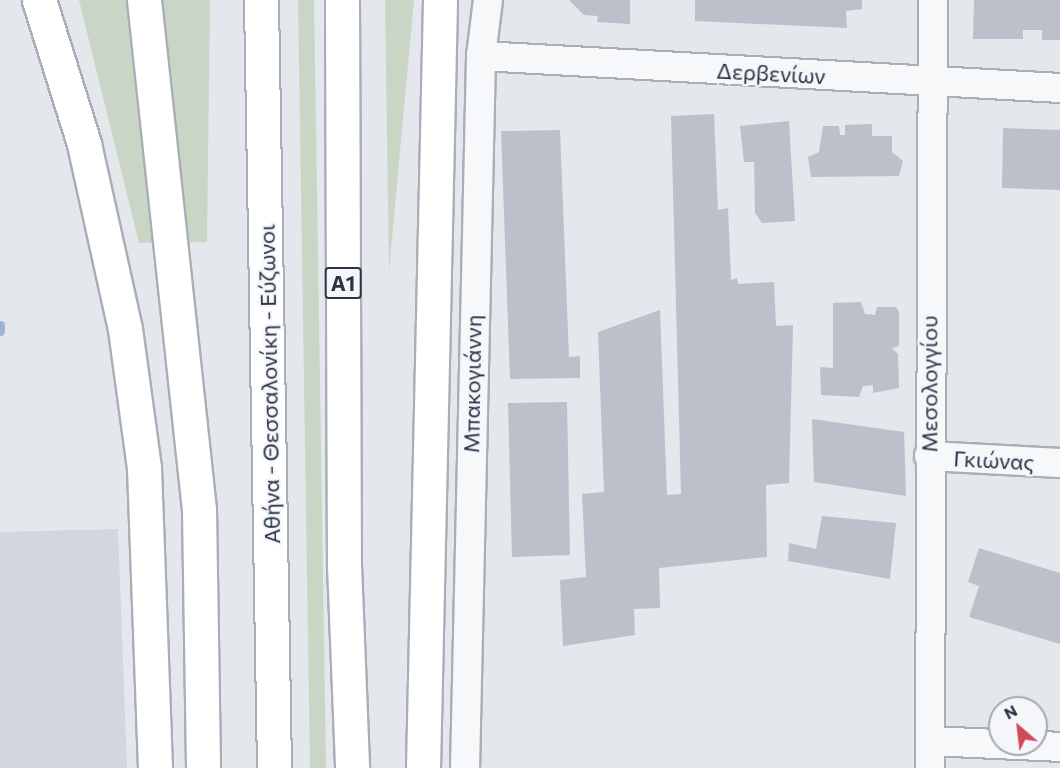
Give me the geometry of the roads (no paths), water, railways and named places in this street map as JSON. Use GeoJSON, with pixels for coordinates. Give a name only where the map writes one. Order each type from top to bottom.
{"type":"FeatureCollection","features":[{"type":"Feature","properties":{"kind":"main road"},"geometry":{"type":"LineString","coordinates":[[39,0],[84,144],[124,329],[144,468],[155,768]]}},
{"type":"Feature","properties":{"kind":"main road"},"geometry":{"type":"LineString","coordinates":[[245,0],[262,71]]}},
{"type":"Feature","properties":{"kind":"main road","name":"Αθήνα - Θεσσαλονίκη - Εύζωνοι"},"geometry":{"type":"LineString","coordinates":[[261,0],[274,768]]}},
{"type":"Feature","properties":{"kind":"main road","name":"Α1"},"geometry":{"type":"LineString","coordinates":[[342,0],[344,566],[352,768]]}},
{"type":"Feature","properties":{"kind":"main road"},"geometry":{"type":"LineString","coordinates":[[423,768],[440,0]]}},
{"type":"Feature","properties":{"kind":"main road"},"geometry":{"type":"LineString","coordinates":[[145,3],[199,510],[203,768]]}},
{"type":"Feature","properties":{"kind":"street","name":"Μπακογιάννη"},"geometry":{"type":"LineString","coordinates":[[465,768],[481,56],[488,0]]}},
{"type":"Feature","properties":{"kind":"street","name":"Μεσολογγίου"},"geometry":{"type":"LineString","coordinates":[[930,754],[929,456],[933,0]]}},
{"type":"Feature","properties":{"kind":"street","name":"Δερβενίων"},"geometry":{"type":"LineString","coordinates":[[481,56],[1060,88]]}},
{"type":"Feature","properties":{"kind":"street","name":"Γκιώνας"},"geometry":{"type":"LineString","coordinates":[[929,456],[1060,463]]}},
{"type":"Feature","properties":{"kind":"street"},"geometry":{"type":"LineString","coordinates":[[930,754],[1060,747]]}},
{"type":"Feature","properties":{"kind":"waterway"},"geometry":{"type":"LineString","coordinates":[[0,325],[0,331]]}}]}
